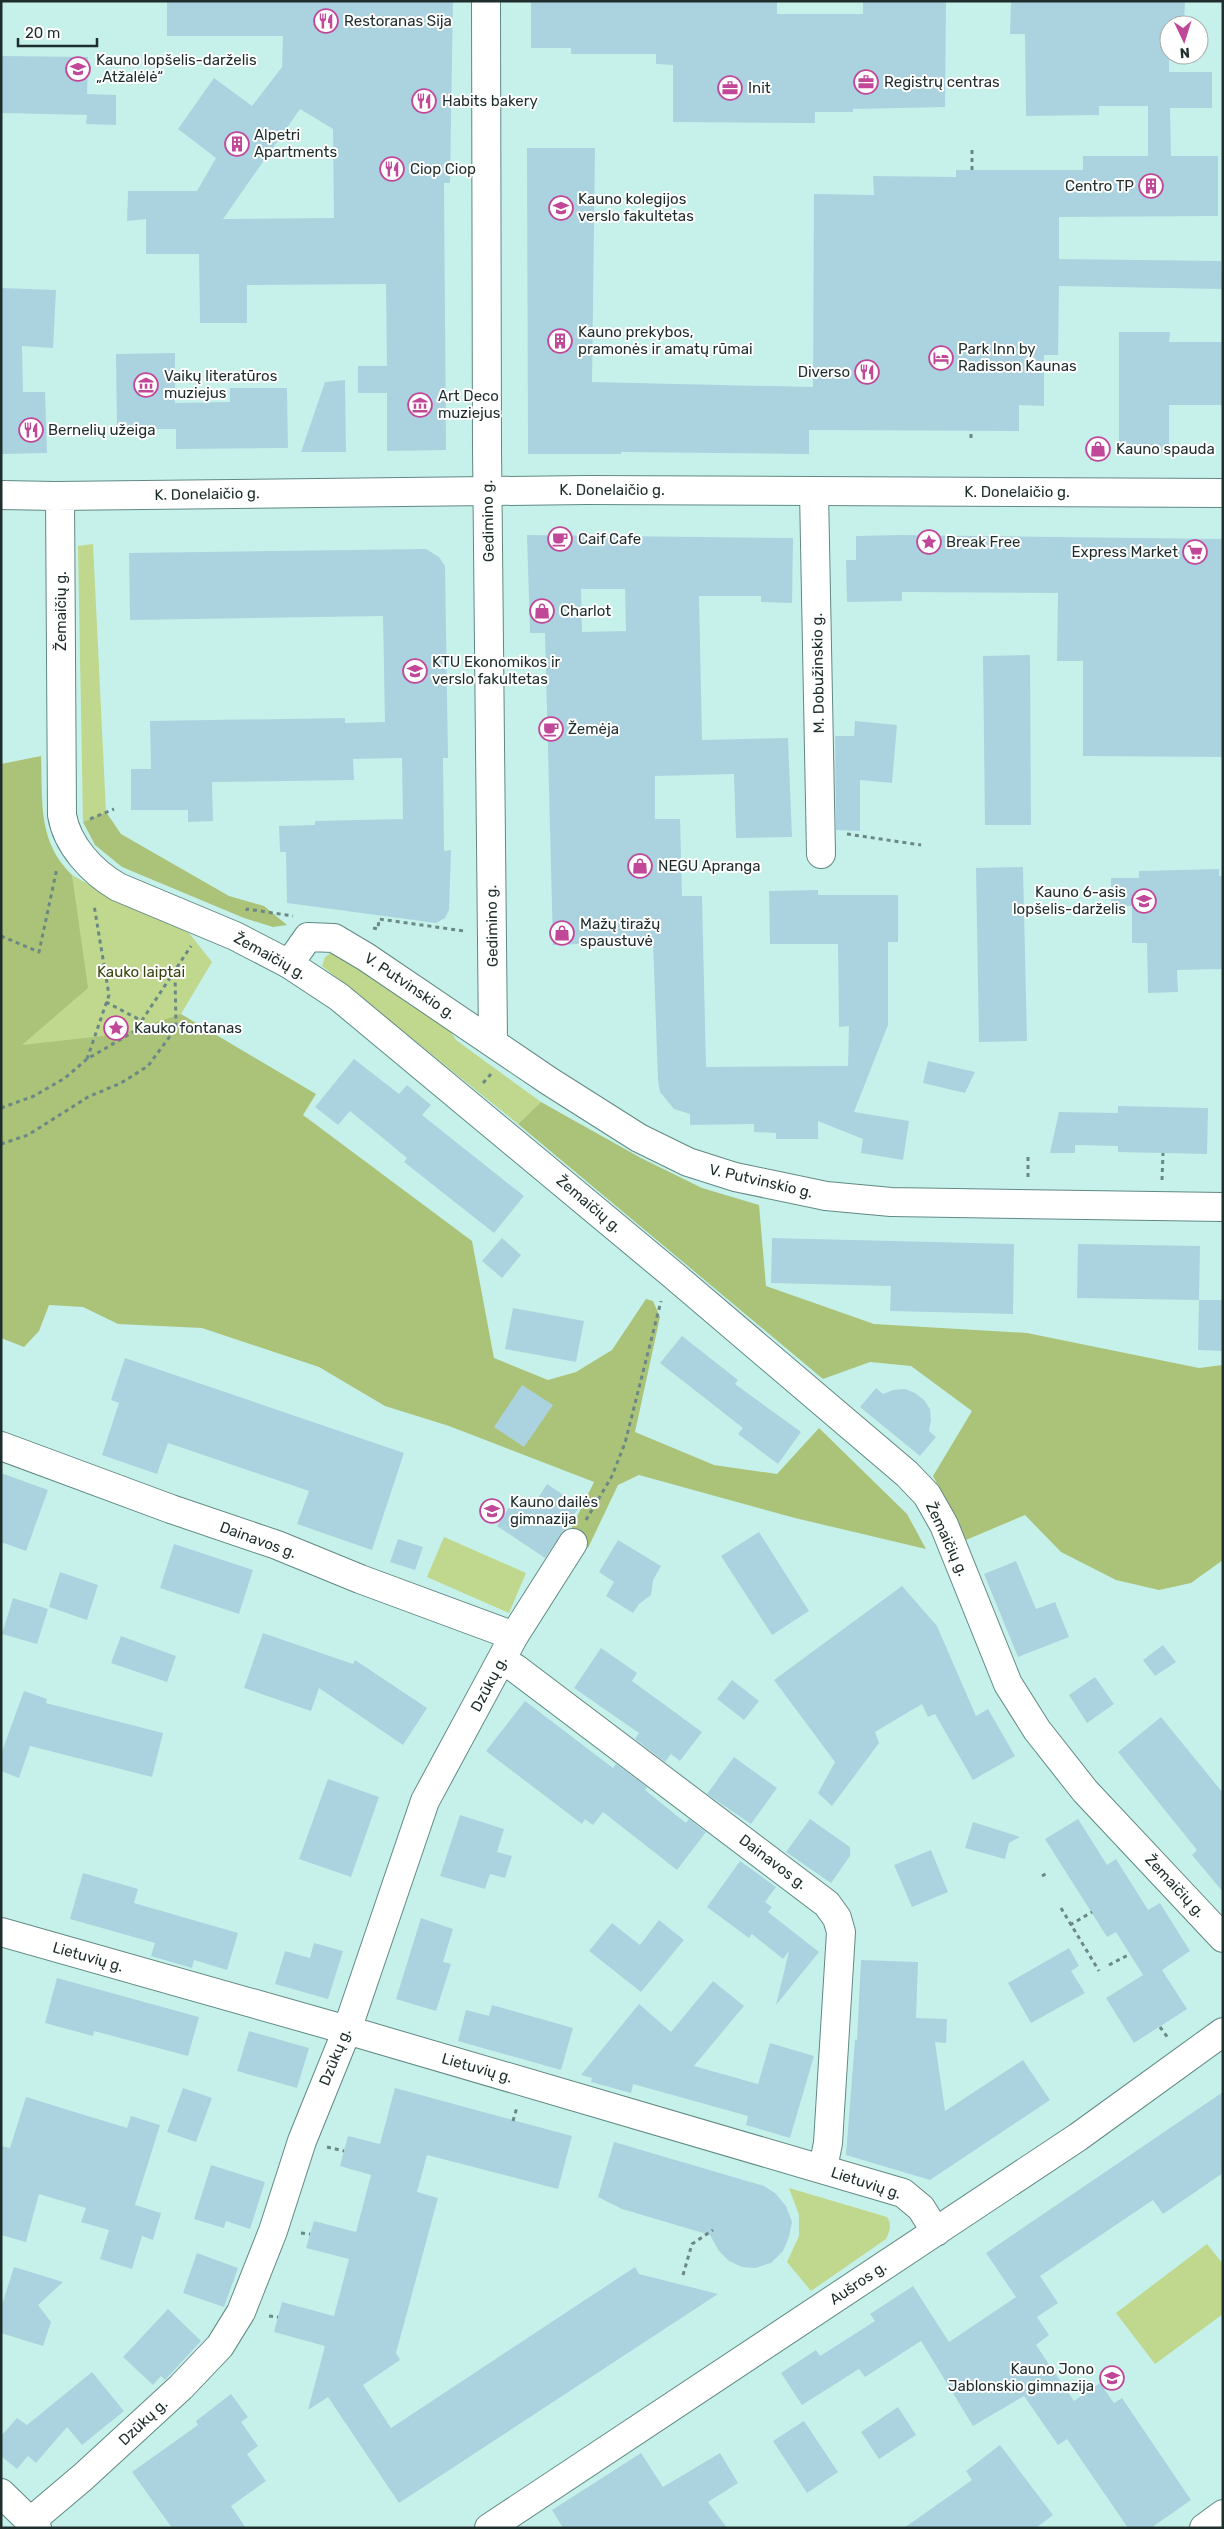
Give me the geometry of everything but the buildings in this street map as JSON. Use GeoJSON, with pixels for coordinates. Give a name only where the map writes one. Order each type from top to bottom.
{"type":"FeatureCollection","features":[{"type":"Feature","properties":{"kind":"street","name":"Gedimino g."},"geometry":{"type":"LineString","coordinates":[[486,1],[492,1041]]}},
{"type":"Feature","properties":{"kind":"street","name":"K. Donelaičio g."},"geometry":{"type":"LineString","coordinates":[[1,495],[632,490],[1223,493]]}},
{"type":"Feature","properties":{"kind":"street","name":"M. Dobužinskio g."},"geometry":{"type":"LineString","coordinates":[[814,491],[821,843]]}},
{"type":"Feature","properties":{"kind":"street","name":"Žemaičių g."},"geometry":{"type":"LineString","coordinates":[[60,496],[62,814],[72,843],[104,878],[118,887],[235,936],[289,964],[339,998],[672,1274],[907,1474],[927,1495],[944,1525],[1008,1684],[1037,1730],[1085,1791],[1223,1938]]}},
{"type":"Feature","properties":{"kind":"street","name":"V. Putvinskio g."},"geometry":{"type":"LineString","coordinates":[[289,964],[308,937],[334,938],[366,957],[565,1092],[639,1138],[688,1162],[734,1178],[826,1196],[891,1202],[1223,1207]]}},
{"type":"Feature","properties":{"kind":"street","name":"Dainavos g."},"geometry":{"type":"LineString","coordinates":[[1,1446],[277,1545],[360,1579],[514,1636]]}},
{"type":"Feature","properties":{"kind":"street","name":"Dzūkų g."},"geometry":{"type":"LineString","coordinates":[[34,2524],[181,2387],[220,2346],[241,2312],[273,2231],[302,2141],[347,2030],[425,1801],[514,1636],[573,1543]]}},
{"type":"Feature","properties":{"kind":"street","name":"Dainavos g."},"geometry":{"type":"LineString","coordinates":[[501,1661],[515,1668],[828,1904],[837,1918],[842,1932],[828,2143],[823,2168]]}},
{"type":"Feature","properties":{"kind":"street","name":"Lietuvių g."},"geometry":{"type":"LineString","coordinates":[[1,1932],[347,2030],[903,2193],[921,2208],[936,2232]]}},
{"type":"Feature","properties":{"kind":"street","name":"Aušros g."},"geometry":{"type":"LineString","coordinates":[[488,2528],[1078,2138],[1223,2032]]}},
{"type":"Feature","properties":{"kind":"street"},"geometry":{"type":"LineString","coordinates":[[1,2493],[34,2524]]}},
{"type":"Feature","properties":{"kind":"street"},"geometry":{"type":"LineString","coordinates":[[1204,2528],[1223,2514]]}},
{"type":"Feature","properties":{"kind":"path"},"geometry":{"type":"LineString","coordinates":[[972,148],[972,170]]}},
{"type":"Feature","properties":{"kind":"path"},"geometry":{"type":"LineString","coordinates":[[971,431],[971,438]]}},
{"type":"Feature","properties":{"kind":"path"},"geometry":{"type":"LineString","coordinates":[[83,822],[114,809]]}},
{"type":"Feature","properties":{"kind":"path"},"geometry":{"type":"LineString","coordinates":[[821,843],[921,845]]}},
{"type":"Feature","properties":{"kind":"path"},"geometry":{"type":"LineString","coordinates":[[1,936],[39,952],[57,864]]}},
{"type":"Feature","properties":{"kind":"path"},"geometry":{"type":"LineString","coordinates":[[87,1059],[109,995],[93,898],[104,878]]}},
{"type":"Feature","properties":{"kind":"path"},"geometry":{"type":"LineString","coordinates":[[1,1108],[34,1096],[65,1078],[87,1059],[135,1031],[193,942],[188,939]]}},
{"type":"Feature","properties":{"kind":"path"},"geometry":{"type":"LineString","coordinates":[[1,1144],[28,1135],[88,1096],[121,1083],[148,1066],[176,1028],[175,971]]}},
{"type":"Feature","properties":{"kind":"path"},"geometry":{"type":"LineString","coordinates":[[106,1002],[142,1021]]}},
{"type":"Feature","properties":{"kind":"path"},"geometry":{"type":"LineString","coordinates":[[573,1543],[612,1476],[625,1444],[661,1302]]}},
{"type":"Feature","properties":{"kind":"path"},"geometry":{"type":"LineString","coordinates":[[1042,1876],[1049,1872]]}},
{"type":"Feature","properties":{"kind":"path"},"geometry":{"type":"LineString","coordinates":[[1061,1908],[1099,1971]]}},
{"type":"Feature","properties":{"kind":"path"},"geometry":{"type":"LineString","coordinates":[[1070,1925],[1092,1912]]}},
{"type":"Feature","properties":{"kind":"path"},"geometry":{"type":"LineString","coordinates":[[1109,1965],[1130,1954]]}},
{"type":"Feature","properties":{"kind":"path"},"geometry":{"type":"LineString","coordinates":[[683,2275],[692,2244],[713,2230]]}},
{"type":"Feature","properties":{"kind":"green space"},"geometry":{"type":"Polygon","coordinates":[[[93,544],[106,812],[83,822],[78,546],[93,544]]]}},
{"type":"Feature","properties":{"kind":"green space"},"geometry":{"type":"Polygon","coordinates":[[[41,756],[44,820],[53,848],[61,862],[72,875],[88,988],[22,1045],[121,1034],[181,1014],[316,1094],[303,1115],[472,1241],[494,1358],[548,1380],[576,1372],[612,1350],[646,1299],[653,1301],[660,1317],[635,1432],[714,1465],[777,1474],[819,1428],[907,1514],[926,1549],[795,1518],[639,1475],[618,1485],[588,1548],[566,1539],[594,1482],[449,1426],[385,1406],[319,1367],[202,1328],[118,1324],[83,1307],[49,1305],[39,1331],[24,1347],[1,1338],[1,764],[41,756]]]}},
{"type":"Feature","properties":{"kind":"green space"},"geometry":{"type":"Polygon","coordinates":[[[106,812],[121,834],[229,896],[264,906],[287,925],[273,927],[244,918],[122,867],[95,845],[83,822],[106,812]]]}},
{"type":"Feature","properties":{"kind":"green space","name":"Kauko laiptai"},"geometry":{"type":"Polygon","coordinates":[[[72,875],[114,899],[189,933],[212,962],[181,1014],[118,1074],[1,1054],[73,884],[72,875]]]}},
{"type":"Feature","properties":{"kind":"green space"},"geometry":{"type":"Polygon","coordinates":[[[333,951],[440,1015],[456,1040],[541,1102],[518,1124],[322,966],[325,957],[333,951]]]}},
{"type":"Feature","properties":{"kind":"green space"},"geometry":{"type":"Polygon","coordinates":[[[541,1102],[641,1158],[702,1188],[759,1205],[766,1286],[874,1324],[1027,1333],[1199,1368],[1223,1365],[1223,1560],[1191,1583],[1159,1590],[1116,1580],[1061,1552],[1025,1515],[966,1540],[933,1476],[972,1411],[911,1366],[870,1362],[823,1379],[518,1124],[541,1102]]]}},
{"type":"Feature","properties":{"kind":"green space"},"geometry":{"type":"Polygon","coordinates":[[[444,1537],[526,1573],[509,1613],[427,1577],[444,1537]]]}},
{"type":"Feature","properties":{"kind":"green space"},"geometry":{"type":"Polygon","coordinates":[[[789,2188],[887,2217],[890,2222],[889,2233],[886,2239],[811,2291],[787,2262],[799,2236],[799,2215],[789,2188]]]}},
{"type":"Feature","properties":{"kind":"green space"},"geometry":{"type":"Polygon","coordinates":[[[1207,2244],[1223,2264],[1223,2314],[1155,2364],[1116,2313],[1207,2244]]]}},
{"type":"Feature","properties":{"kind":"place","name":"Restoranas Sija"},"geometry":{"type":"Point","coordinates":[326,21]}},
{"type":"Feature","properties":{"kind":"place","name":"Kauno lopšelis-darželis „Atžalėlė“"},"geometry":{"type":"Point","coordinates":[78,69]}},
{"type":"Feature","properties":{"kind":"place","name":"Registrų centras"},"geometry":{"type":"Point","coordinates":[866,82]}},
{"type":"Feature","properties":{"kind":"place","name":"Init"},"geometry":{"type":"Point","coordinates":[730,88]}},
{"type":"Feature","properties":{"kind":"place","name":"Habits bakery"},"geometry":{"type":"Point","coordinates":[424,101]}},
{"type":"Feature","properties":{"kind":"place","name":"Alpetri Apartments"},"geometry":{"type":"Point","coordinates":[237,144]}},
{"type":"Feature","properties":{"kind":"place","name":"Ciop Ciop"},"geometry":{"type":"Point","coordinates":[392,169]}},
{"type":"Feature","properties":{"kind":"place","name":"Centro TP"},"geometry":{"type":"Point","coordinates":[1151,186]}},
{"type":"Feature","properties":{"kind":"place","name":"Kauno kolegijos verslo fakultetas"},"geometry":{"type":"Point","coordinates":[561,208]}},
{"type":"Feature","properties":{"kind":"place","name":"Kauno prekybos, pramonės ir amatų rūmai"},"geometry":{"type":"Point","coordinates":[560,341]}},
{"type":"Feature","properties":{"kind":"place","name":"Park Inn by Radisson Kaunas"},"geometry":{"type":"Point","coordinates":[941,358]}},
{"type":"Feature","properties":{"kind":"place","name":"Diverso"},"geometry":{"type":"Point","coordinates":[867,372]}},
{"type":"Feature","properties":{"kind":"place","name":"Vaikų literatūros muziejus"},"geometry":{"type":"Point","coordinates":[146,385]}},
{"type":"Feature","properties":{"kind":"place","name":"Art Deco muziejus"},"geometry":{"type":"Point","coordinates":[420,405]}},
{"type":"Feature","properties":{"kind":"place","name":"Bernelių užeiga"},"geometry":{"type":"Point","coordinates":[31,430]}},
{"type":"Feature","properties":{"kind":"place","name":"Kauno spauda"},"geometry":{"type":"Point","coordinates":[1098,449]}},
{"type":"Feature","properties":{"kind":"place","name":"Caif Cafe"},"geometry":{"type":"Point","coordinates":[560,539]}},
{"type":"Feature","properties":{"kind":"place","name":"Break Free"},"geometry":{"type":"Point","coordinates":[929,542]}},
{"type":"Feature","properties":{"kind":"place","name":"Express Market"},"geometry":{"type":"Point","coordinates":[1195,552]}},
{"type":"Feature","properties":{"kind":"place","name":"Charlot"},"geometry":{"type":"Point","coordinates":[542,611]}},
{"type":"Feature","properties":{"kind":"place","name":"KTU Ekonomikos ir verslo fakultetas"},"geometry":{"type":"Point","coordinates":[415,671]}},
{"type":"Feature","properties":{"kind":"place","name":"Žemėja"},"geometry":{"type":"Point","coordinates":[551,729]}},
{"type":"Feature","properties":{"kind":"place","name":"NEGU Apranga"},"geometry":{"type":"Point","coordinates":[640,866]}},
{"type":"Feature","properties":{"kind":"place","name":"Kauno 6-asis lopšelis-darželis"},"geometry":{"type":"Point","coordinates":[1144,901]}},
{"type":"Feature","properties":{"kind":"place","name":"Mažų tiražų spaustuvė"},"geometry":{"type":"Point","coordinates":[562,933]}},
{"type":"Feature","properties":{"kind":"place","name":"Kauko fontanas"},"geometry":{"type":"Point","coordinates":[116,1028]}},
{"type":"Feature","properties":{"kind":"place","name":"Kauno dailės gimnazija"},"geometry":{"type":"Point","coordinates":[492,1511]}},
{"type":"Feature","properties":{"kind":"place","name":"Kauno Jono Jablonskio gimnazija"},"geometry":{"type":"Point","coordinates":[1112,2378]}}]}
